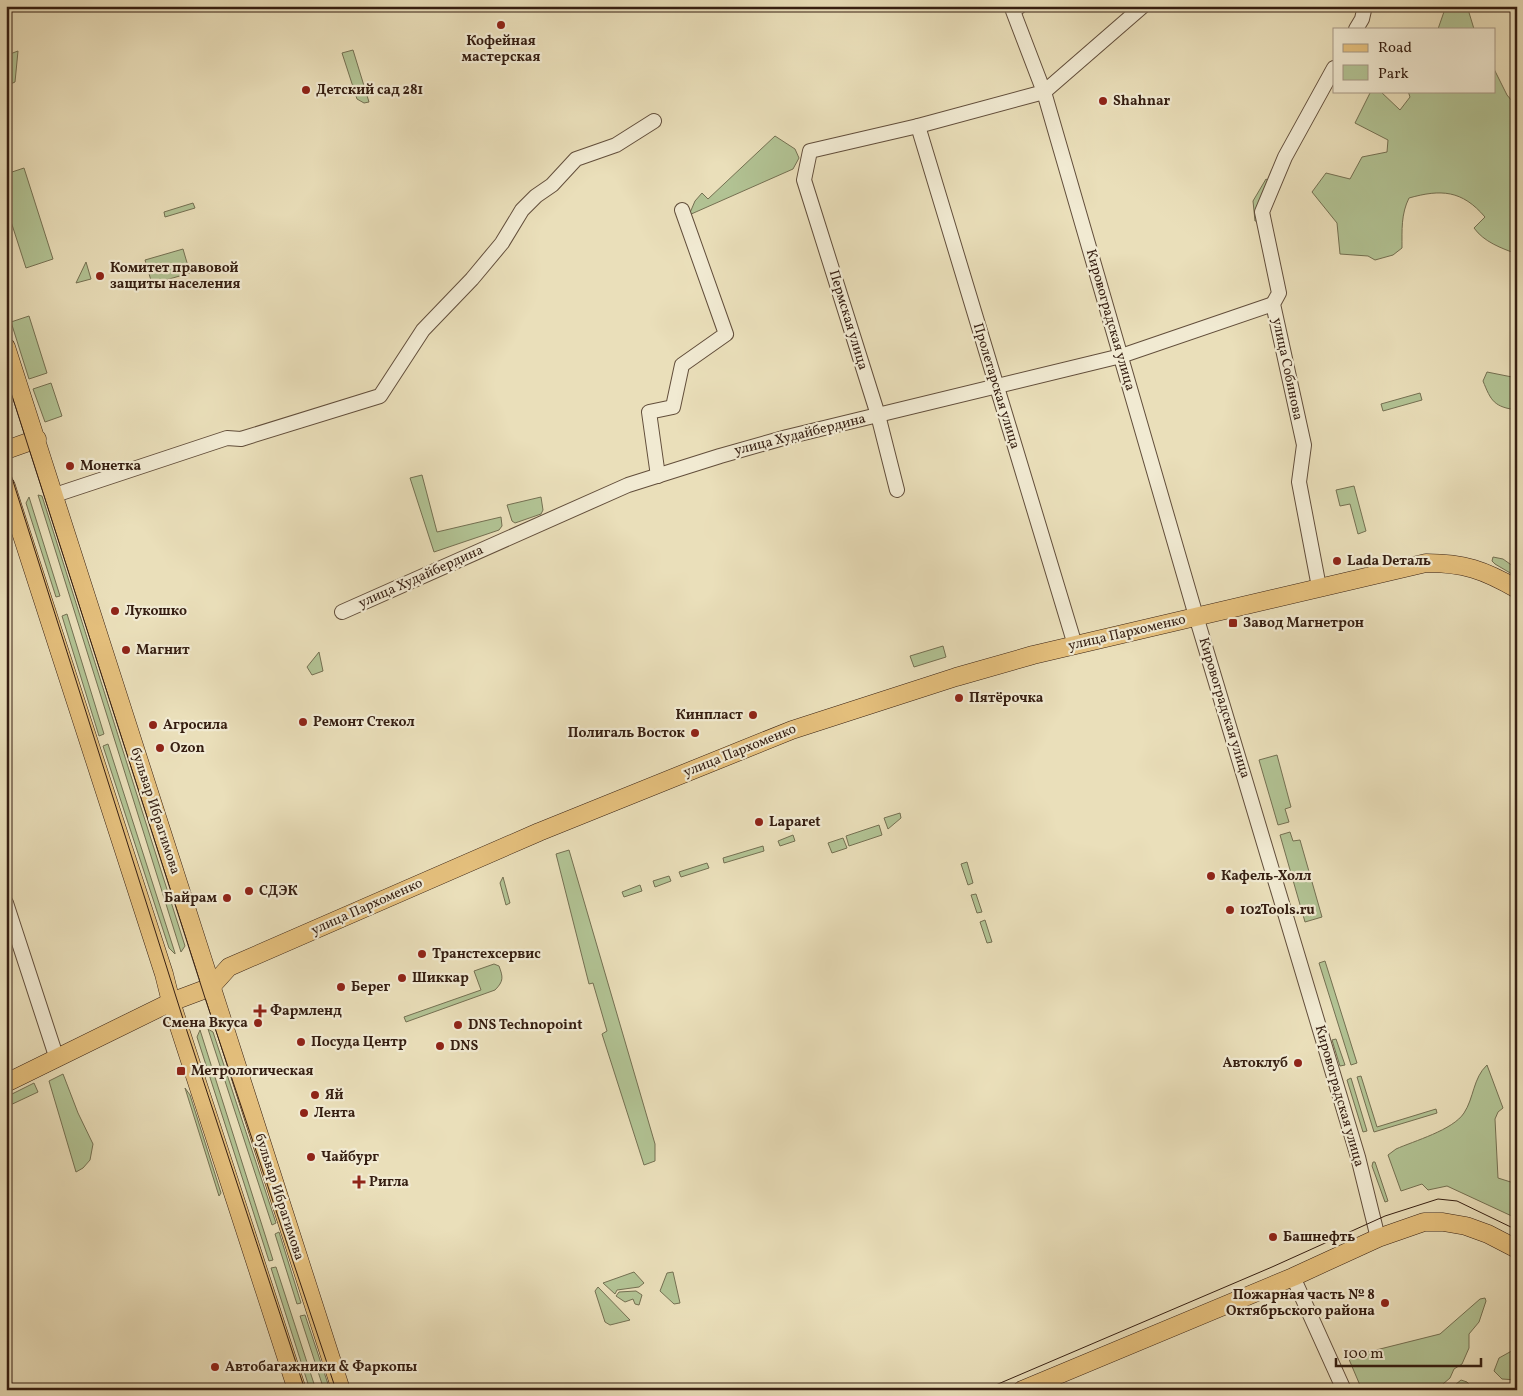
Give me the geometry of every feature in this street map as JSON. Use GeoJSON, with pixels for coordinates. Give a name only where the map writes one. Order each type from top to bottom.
{"type":"FeatureCollection","features":[{"type":"Feature","properties":{"kind":"main road","name":"бульвар Ибрагимова"},"geometry":{"type":"LineString","coordinates":[[6,347],[342,1390]]}},
{"type":"Feature","properties":{"kind":"main road"},"geometry":{"type":"LineString","coordinates":[[6,450],[36,439]]}},
{"type":"Feature","properties":{"kind":"main road"},"geometry":{"type":"LineString","coordinates":[[6,486],[297,1390]]}},
{"type":"Feature","properties":{"kind":"main road","name":"улица Пархоменко"},"geometry":{"type":"LineString","coordinates":[[6,1083],[171,1002],[211,987],[229,967],[539,832],[792,730],[956,677],[1075,645],[1426,563],[1450,563],[1474,568],[1517,588]]}},
{"type":"Feature","properties":{"kind":"main road"},"geometry":{"type":"LineString","coordinates":[[1022,1390],[1293,1277],[1378,1238],[1424,1222],[1444,1222],[1466,1226],[1488,1234],[1517,1249]]}},
{"type":"Feature","properties":{"kind":"street","name":"Кировоградская улица"},"geometry":{"type":"LineString","coordinates":[[1020,6],[1013,11],[1044,92],[1196,616],[1358,1157],[1378,1238]]}},
{"type":"Feature","properties":{"kind":"street"},"geometry":{"type":"LineString","coordinates":[[918,126],[1044,92],[1143,6]]}},
{"type":"Feature","properties":{"kind":"street"},"geometry":{"type":"LineString","coordinates":[[1357,28],[1362,20],[1365,6]]}},
{"type":"Feature","properties":{"kind":"street","name":"улица Собинова"},"geometry":{"type":"LineString","coordinates":[[1319,587],[1299,482],[1304,445],[1273,304],[1279,292],[1262,212],[1285,157],[1333,70]]}},
{"type":"Feature","properties":{"kind":"street"},"geometry":{"type":"LineString","coordinates":[[54,495],[227,438],[241,439],[380,396],[423,330],[472,279],[502,243],[522,210],[552,185],[576,159],[616,145],[654,121]]}},
{"type":"Feature","properties":{"kind":"street","name":"Пермская улица"},"geometry":{"type":"LineString","coordinates":[[897,490],[878,415],[804,180],[810,151],[918,126]]}},
{"type":"Feature","properties":{"kind":"street","name":"Пролетарская улица"},"geometry":{"type":"LineString","coordinates":[[918,126],[1075,645]]}},
{"type":"Feature","properties":{"kind":"street"},"geometry":{"type":"LineString","coordinates":[[658,476],[649,412],[673,407],[682,365],[726,334],[682,210]]}},
{"type":"Feature","properties":{"kind":"street","name":"улица Худайбердина"},"geometry":{"type":"LineString","coordinates":[[342,612],[628,485],[759,445],[1121,356],[1273,304]]}},
{"type":"Feature","properties":{"kind":"street"},"geometry":{"type":"LineString","coordinates":[[6,903],[57,1059]]}},
{"type":"Feature","properties":{"kind":"street"},"geometry":{"type":"LineString","coordinates":[[1293,1277],[1344,1390]]}},
{"type":"Feature","properties":{"kind":"green space"},"geometry":{"type":"Polygon","coordinates":[[[1446,6],[1467,6],[1474,28],[1438,28],[1446,6]]]}},
{"type":"Feature","properties":{"kind":"green space"},"geometry":{"type":"Polygon","coordinates":[[[353,50],[369,102],[364,103],[357,99],[342,53],[353,50]]]}},
{"type":"Feature","properties":{"kind":"green space"},"geometry":{"type":"Polygon","coordinates":[[[18,51],[15,82],[6,86],[6,59],[11,57],[10,54],[18,51]]]}},
{"type":"Feature","properties":{"kind":"green space"},"geometry":{"type":"Polygon","coordinates":[[[1496,73],[1507,95],[1517,107],[1517,254],[1493,244],[1478,233],[1474,228],[1485,217],[1468,201],[1450,194],[1431,193],[1409,198],[1403,216],[1402,248],[1393,255],[1375,260],[1368,256],[1340,254],[1337,223],[1312,192],[1326,173],[1350,179],[1362,157],[1387,152],[1388,140],[1355,123],[1370,92],[1381,92],[1400,110],[1410,97],[1408,92],[1496,92],[1496,73]]]}},
{"type":"Feature","properties":{"kind":"green space"},"geometry":{"type":"Polygon","coordinates":[[[775,136],[795,149],[799,158],[793,169],[689,215],[695,201],[702,193],[708,199],[775,136]]]}},
{"type":"Feature","properties":{"kind":"green space"},"geometry":{"type":"Polygon","coordinates":[[[24,168],[53,259],[26,268],[6,206],[6,174],[24,168]]]}},
{"type":"Feature","properties":{"kind":"green space"},"geometry":{"type":"Polygon","coordinates":[[[1266,179],[1273,183],[1261,221],[1255,221],[1253,201],[1266,179]]]}},
{"type":"Feature","properties":{"kind":"green space"},"geometry":{"type":"Polygon","coordinates":[[[193,203],[195,208],[165,217],[164,212],[193,203]]]}},
{"type":"Feature","properties":{"kind":"green space"},"geometry":{"type":"Polygon","coordinates":[[[183,249],[190,273],[152,284],[145,260],[183,249]]]}},
{"type":"Feature","properties":{"kind":"green space"},"geometry":{"type":"Polygon","coordinates":[[[86,262],[91,279],[76,283],[86,262]]]}},
{"type":"Feature","properties":{"kind":"green space"},"geometry":{"type":"Polygon","coordinates":[[[29,316],[47,373],[29,379],[11,322],[29,316]]]}},
{"type":"Feature","properties":{"kind":"green space"},"geometry":{"type":"Polygon","coordinates":[[[1487,372],[1517,378],[1517,410],[1503,407],[1494,402],[1488,394],[1483,381],[1487,372]]]}},
{"type":"Feature","properties":{"kind":"green space"},"geometry":{"type":"Polygon","coordinates":[[[51,383],[62,416],[45,422],[33,389],[51,383]]]}},
{"type":"Feature","properties":{"kind":"green space"},"geometry":{"type":"Polygon","coordinates":[[[1420,393],[1422,400],[1383,411],[1381,404],[1420,393]]]}},
{"type":"Feature","properties":{"kind":"green space"},"geometry":{"type":"Polygon","coordinates":[[[422,475],[437,532],[501,517],[502,526],[499,530],[434,552],[410,478],[422,475]]]}},
{"type":"Feature","properties":{"kind":"green space"},"geometry":{"type":"Polygon","coordinates":[[[1354,486],[1366,531],[1358,534],[1350,504],[1340,506],[1336,490],[1354,486]]]}},
{"type":"Feature","properties":{"kind":"green space"},"geometry":{"type":"Polygon","coordinates":[[[38,495],[42,496],[185,946],[181,952],[38,495]]]}},
{"type":"Feature","properties":{"kind":"green space"},"geometry":{"type":"Polygon","coordinates":[[[29,497],[60,596],[56,597],[26,503],[29,497]]]}},
{"type":"Feature","properties":{"kind":"green space"},"geometry":{"type":"Polygon","coordinates":[[[541,497],[543,510],[541,514],[515,523],[512,521],[507,505],[541,497]]]}},
{"type":"Feature","properties":{"kind":"green space"},"geometry":{"type":"Polygon","coordinates":[[[1493,557],[1503,559],[1517,569],[1517,577],[1495,564],[1492,561],[1493,557]]]}},
{"type":"Feature","properties":{"kind":"green space"},"geometry":{"type":"Polygon","coordinates":[[[67,614],[104,734],[99,736],[62,616],[67,614]]]}},
{"type":"Feature","properties":{"kind":"green space"},"geometry":{"type":"Polygon","coordinates":[[[943,646],[946,657],[914,667],[910,656],[943,646]]]}},
{"type":"Feature","properties":{"kind":"green space"},"geometry":{"type":"Polygon","coordinates":[[[319,652],[323,671],[312,675],[307,667],[319,652]]]}},
{"type":"Feature","properties":{"kind":"green space"},"geometry":{"type":"Polygon","coordinates":[[[108,744],[175,954],[169,948],[103,746],[108,744]]]}},
{"type":"Feature","properties":{"kind":"green space"},"geometry":{"type":"Polygon","coordinates":[[[1277,755],[1291,807],[1285,809],[1289,822],[1278,825],[1259,760],[1277,755]]]}},
{"type":"Feature","properties":{"kind":"green space"},"geometry":{"type":"Polygon","coordinates":[[[900,813],[901,818],[888,829],[884,818],[900,813]]]}},
{"type":"Feature","properties":{"kind":"green space"},"geometry":{"type":"Polygon","coordinates":[[[879,825],[882,835],[849,846],[846,836],[879,825]]]}},
{"type":"Feature","properties":{"kind":"green space"},"geometry":{"type":"Polygon","coordinates":[[[1290,832],[1293,841],[1300,840],[1322,917],[1305,922],[1280,835],[1290,832]]]}},
{"type":"Feature","properties":{"kind":"green space"},"geometry":{"type":"Polygon","coordinates":[[[793,835],[795,841],[780,846],[778,841],[793,835]]]}},
{"type":"Feature","properties":{"kind":"green space"},"geometry":{"type":"Polygon","coordinates":[[[843,838],[847,848],[832,853],[828,843],[843,838]]]}},
{"type":"Feature","properties":{"kind":"green space"},"geometry":{"type":"Polygon","coordinates":[[[763,846],[764,851],[724,863],[723,858],[763,846]]]}},
{"type":"Feature","properties":{"kind":"green space"},"geometry":{"type":"Polygon","coordinates":[[[569,850],[655,1144],[655,1161],[644,1165],[602,1034],[607,1031],[593,983],[589,984],[556,854],[569,850]]]}},
{"type":"Feature","properties":{"kind":"green space"},"geometry":{"type":"Polygon","coordinates":[[[967,862],[973,883],[968,885],[961,864],[967,862]]]}},
{"type":"Feature","properties":{"kind":"green space"},"geometry":{"type":"Polygon","coordinates":[[[707,863],[709,868],[681,877],[679,872],[707,863]]]}},
{"type":"Feature","properties":{"kind":"green space"},"geometry":{"type":"Polygon","coordinates":[[[669,876],[671,881],[655,887],[653,881],[669,876]]]}},
{"type":"Feature","properties":{"kind":"green space"},"geometry":{"type":"Polygon","coordinates":[[[503,877],[510,903],[506,905],[500,883],[503,877]]]}},
{"type":"Feature","properties":{"kind":"green space"},"geometry":{"type":"Polygon","coordinates":[[[640,885],[642,891],[624,897],[622,892],[640,885]]]}},
{"type":"Feature","properties":{"kind":"green space"},"geometry":{"type":"Polygon","coordinates":[[[976,894],[982,912],[977,913],[971,895],[976,894]]]}},
{"type":"Feature","properties":{"kind":"green space"},"geometry":{"type":"Polygon","coordinates":[[[985,920],[992,942],[987,943],[980,922],[985,920]]]}},
{"type":"Feature","properties":{"kind":"green space"},"geometry":{"type":"Polygon","coordinates":[[[1325,961],[1357,1063],[1351,1065],[1319,963],[1325,961]]]}},
{"type":"Feature","properties":{"kind":"green space"},"geometry":{"type":"Polygon","coordinates":[[[494,964],[499,966],[502,976],[500,984],[495,990],[406,1022],[404,1017],[481,990],[474,971],[494,964]]]}},
{"type":"Feature","properties":{"kind":"green space"},"geometry":{"type":"Polygon","coordinates":[[[208,1029],[213,1032],[276,1223],[272,1225],[208,1029]]]}},
{"type":"Feature","properties":{"kind":"green space"},"geometry":{"type":"Polygon","coordinates":[[[200,1030],[273,1260],[269,1261],[197,1037],[200,1030]]]}},
{"type":"Feature","properties":{"kind":"green space"},"geometry":{"type":"Polygon","coordinates":[[[1336,1039],[1345,1065],[1340,1066],[1332,1040],[1336,1039]]]}},
{"type":"Feature","properties":{"kind":"green space"},"geometry":{"type":"Polygon","coordinates":[[[1487,1065],[1503,1108],[1498,1112],[1495,1119],[1498,1178],[1517,1184],[1516,1218],[1447,1186],[1428,1190],[1422,1184],[1401,1191],[1388,1155],[1396,1149],[1442,1130],[1459,1119],[1467,1107],[1482,1070],[1487,1065]]]}},
{"type":"Feature","properties":{"kind":"green space"},"geometry":{"type":"Polygon","coordinates":[[[63,1074],[78,1113],[93,1144],[90,1160],[83,1168],[76,1172],[49,1081],[63,1074]]]}},
{"type":"Feature","properties":{"kind":"green space"},"geometry":{"type":"Polygon","coordinates":[[[1361,1076],[1377,1127],[1436,1109],[1437,1113],[1374,1132],[1357,1077],[1361,1076]]]}},
{"type":"Feature","properties":{"kind":"green space"},"geometry":{"type":"Polygon","coordinates":[[[1351,1078],[1367,1131],[1363,1132],[1347,1080],[1351,1078]]]}},
{"type":"Feature","properties":{"kind":"green space"},"geometry":{"type":"Polygon","coordinates":[[[34,1083],[38,1092],[6,1107],[6,1097],[34,1083]]]}},
{"type":"Feature","properties":{"kind":"green space"},"geometry":{"type":"Polygon","coordinates":[[[185,1088],[190,1095],[221,1193],[219,1196],[185,1088]]]}},
{"type":"Feature","properties":{"kind":"green space"},"geometry":{"type":"Polygon","coordinates":[[[1373,1162],[1375,1162],[1388,1201],[1385,1202],[1372,1166],[1373,1162]]]}},
{"type":"Feature","properties":{"kind":"green space"},"geometry":{"type":"Polygon","coordinates":[[[279,1232],[301,1303],[297,1304],[275,1234],[279,1232]]]}},
{"type":"Feature","properties":{"kind":"green space"},"geometry":{"type":"Polygon","coordinates":[[[276,1267],[316,1390],[310,1390],[271,1268],[276,1267]]]}},
{"type":"Feature","properties":{"kind":"green space"},"geometry":{"type":"Polygon","coordinates":[[[634,1272],[644,1283],[639,1287],[617,1290],[615,1294],[603,1283],[634,1272]]]}},
{"type":"Feature","properties":{"kind":"green space"},"geometry":{"type":"Polygon","coordinates":[[[673,1272],[680,1303],[674,1304],[660,1291],[667,1273],[673,1272]]]}},
{"type":"Feature","properties":{"kind":"green space"},"geometry":{"type":"Polygon","coordinates":[[[598,1287],[630,1320],[610,1325],[605,1322],[595,1291],[598,1287]]]}},
{"type":"Feature","properties":{"kind":"green space"},"geometry":{"type":"Polygon","coordinates":[[[636,1291],[642,1295],[639,1305],[635,1304],[633,1299],[625,1302],[616,1296],[619,1292],[636,1291]]]}},
{"type":"Feature","properties":{"kind":"green space"},"geometry":{"type":"Polygon","coordinates":[[[1485,1298],[1486,1301],[1479,1322],[1469,1334],[1469,1348],[1462,1364],[1454,1369],[1450,1378],[1436,1390],[1362,1390],[1348,1357],[1440,1334],[1480,1299],[1485,1298]]]}},
{"type":"Feature","properties":{"kind":"green space"},"geometry":{"type":"Polygon","coordinates":[[[305,1315],[330,1390],[324,1390],[300,1316],[305,1315]]]}},
{"type":"Feature","properties":{"kind":"green space"},"geometry":{"type":"Polygon","coordinates":[[[1517,1348],[1517,1380],[1502,1379],[1494,1371],[1499,1358],[1517,1348]]]}},
{"type":"Feature","properties":{"kind":"green space"},"geometry":{"type":"Polygon","coordinates":[[[1461,1380],[1467,1382],[1474,1390],[1449,1390],[1461,1380]]]}},
{"type":"Feature","properties":{"kind":"tram line"},"geometry":{"type":"LineString","coordinates":[[6,377],[206,1001],[336,1390]]}},
{"type":"Feature","properties":{"kind":"tram line"},"geometry":{"type":"LineString","coordinates":[[6,459],[184,1022],[305,1390]]}},
{"type":"Feature","properties":{"kind":"tram line"},"geometry":{"type":"LineString","coordinates":[[984,1390],[1272,1267],[1385,1216],[1438,1199],[1457,1201],[1517,1230]]}},
{"type":"Feature","properties":{"kind":"place","name":"Кофейная мастерская"},"geometry":{"type":"Point","coordinates":[501,25]}},
{"type":"Feature","properties":{"kind":"place","name":"Детский сад 281"},"geometry":{"type":"Point","coordinates":[306,90]}},
{"type":"Feature","properties":{"kind":"place","name":"Shahnar"},"geometry":{"type":"Point","coordinates":[1103,101]}},
{"type":"Feature","properties":{"kind":"place","name":"Комитет правовой защиты населения"},"geometry":{"type":"Point","coordinates":[100,276]}},
{"type":"Feature","properties":{"kind":"place","name":"Монетка"},"geometry":{"type":"Point","coordinates":[70,466]}},
{"type":"Feature","properties":{"kind":"place","name":"Lada Dеталь"},"geometry":{"type":"Point","coordinates":[1337,561]}},
{"type":"Feature","properties":{"kind":"place","name":"Лукошко"},"geometry":{"type":"Point","coordinates":[115,611]}},
{"type":"Feature","properties":{"kind":"place","name":"Завод Магнетрон"},"geometry":{"type":"Point","coordinates":[1233,623]}},
{"type":"Feature","properties":{"kind":"place","name":"Магнит"},"geometry":{"type":"Point","coordinates":[126,650]}},
{"type":"Feature","properties":{"kind":"place","name":"Пятёрочка"},"geometry":{"type":"Point","coordinates":[959,698]}},
{"type":"Feature","properties":{"kind":"place","name":"Кинпласт"},"geometry":{"type":"Point","coordinates":[753,715]}},
{"type":"Feature","properties":{"kind":"place","name":"Ремонт Стекол"},"geometry":{"type":"Point","coordinates":[303,722]}},
{"type":"Feature","properties":{"kind":"place","name":"Агросила"},"geometry":{"type":"Point","coordinates":[153,725]}},
{"type":"Feature","properties":{"kind":"place","name":"Полигаль Восток"},"geometry":{"type":"Point","coordinates":[695,733]}},
{"type":"Feature","properties":{"kind":"place","name":"Ozon"},"geometry":{"type":"Point","coordinates":[160,748]}},
{"type":"Feature","properties":{"kind":"place","name":"Laparet"},"geometry":{"type":"Point","coordinates":[759,822]}},
{"type":"Feature","properties":{"kind":"place","name":"Кафель-Холл"},"geometry":{"type":"Point","coordinates":[1211,876]}},
{"type":"Feature","properties":{"kind":"place","name":"СДЭК"},"geometry":{"type":"Point","coordinates":[249,891]}},
{"type":"Feature","properties":{"kind":"place","name":"Байрам"},"geometry":{"type":"Point","coordinates":[227,898]}},
{"type":"Feature","properties":{"kind":"place","name":"102Tools.ru"},"geometry":{"type":"Point","coordinates":[1230,910]}},
{"type":"Feature","properties":{"kind":"place","name":"Транстехсервис"},"geometry":{"type":"Point","coordinates":[422,954]}},
{"type":"Feature","properties":{"kind":"place","name":"Шиккар"},"geometry":{"type":"Point","coordinates":[402,978]}},
{"type":"Feature","properties":{"kind":"place","name":"Берег"},"geometry":{"type":"Point","coordinates":[341,987]}},
{"type":"Feature","properties":{"kind":"place","name":"Фармленд"},"geometry":{"type":"Point","coordinates":[260,1011]}},
{"type":"Feature","properties":{"kind":"place","name":"Смена Вкуса"},"geometry":{"type":"Point","coordinates":[258,1023]}},
{"type":"Feature","properties":{"kind":"place","name":"DNS Technopoint"},"geometry":{"type":"Point","coordinates":[458,1025]}},
{"type":"Feature","properties":{"kind":"place","name":"Посуда Центр"},"geometry":{"type":"Point","coordinates":[301,1042]}},
{"type":"Feature","properties":{"kind":"place","name":"DNS"},"geometry":{"type":"Point","coordinates":[440,1046]}},
{"type":"Feature","properties":{"kind":"place","name":"Автоклуб"},"geometry":{"type":"Point","coordinates":[1298,1063]}},
{"type":"Feature","properties":{"kind":"place","name":"Метрологическая"},"geometry":{"type":"Point","coordinates":[181,1071]}},
{"type":"Feature","properties":{"kind":"place","name":"Яй"},"geometry":{"type":"Point","coordinates":[315,1095]}},
{"type":"Feature","properties":{"kind":"place","name":"Лента"},"geometry":{"type":"Point","coordinates":[304,1113]}},
{"type":"Feature","properties":{"kind":"place","name":"Чайбург"},"geometry":{"type":"Point","coordinates":[311,1157]}},
{"type":"Feature","properties":{"kind":"place","name":"Ригла"},"geometry":{"type":"Point","coordinates":[359,1182]}},
{"type":"Feature","properties":{"kind":"place","name":"Башнефть"},"geometry":{"type":"Point","coordinates":[1273,1237]}},
{"type":"Feature","properties":{"kind":"place","name":"Пожарная часть № 8 Октябрьского района"},"geometry":{"type":"Point","coordinates":[1385,1303]}},
{"type":"Feature","properties":{"kind":"place","name":"Автобагажники & Фаркопы"},"geometry":{"type":"Point","coordinates":[215,1367]}}]}
